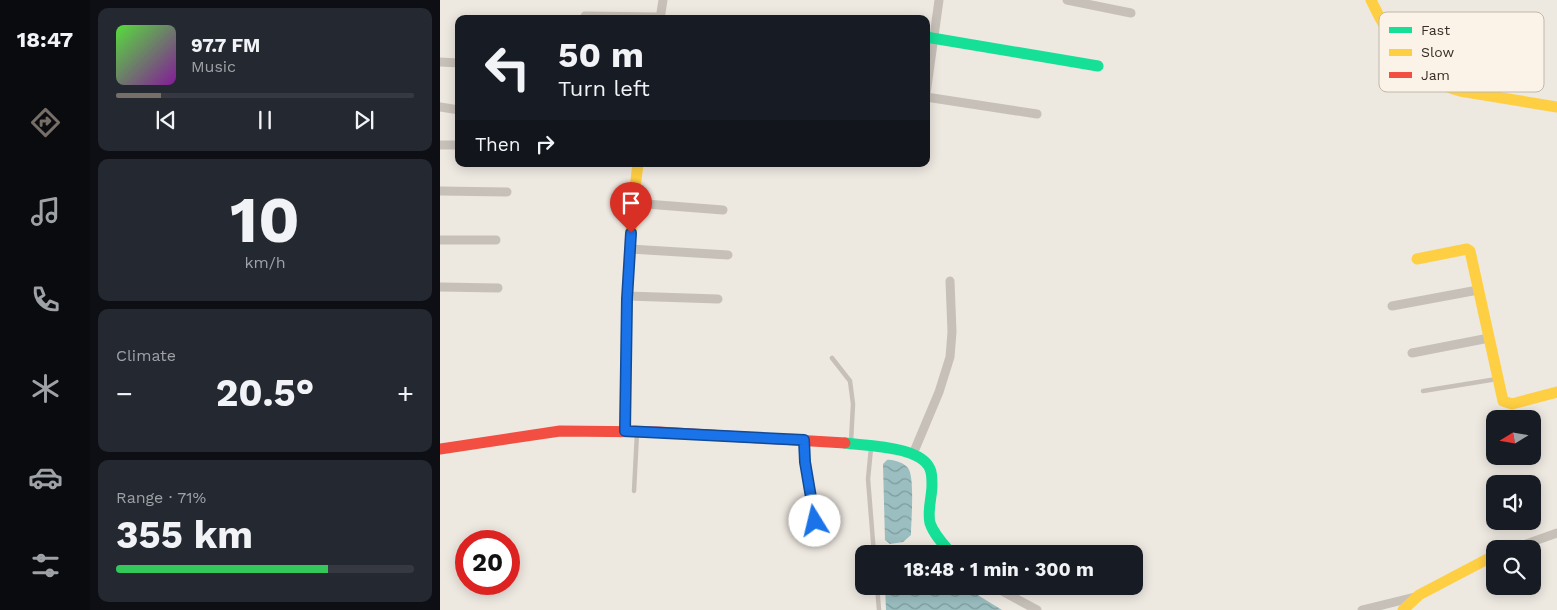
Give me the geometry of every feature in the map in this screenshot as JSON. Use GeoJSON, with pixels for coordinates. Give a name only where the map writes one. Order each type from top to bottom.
{"type":"FeatureCollection","features":[{"type":"Feature","properties":{"kind":"street"},"geometry":{"type":"LineString","coordinates":[[660,15],[663,0]]}},
{"type":"Feature","properties":{"kind":"street"},"geometry":{"type":"LineString","coordinates":[[938,0],[930,38],[1098,66]]}},
{"type":"Feature","properties":{"kind":"street"},"geometry":{"type":"LineString","coordinates":[[1066,0],[1130,13]]}},
{"type":"Feature","properties":{"kind":"street"},"geometry":{"type":"LineString","coordinates":[[1371,0],[1379,18]]}},
{"type":"Feature","properties":{"kind":"street"},"geometry":{"type":"LineString","coordinates":[[440,62],[455,63]]}},
{"type":"Feature","properties":{"kind":"street"},"geometry":{"type":"LineString","coordinates":[[1469,92],[1557,107]]}},
{"type":"Feature","properties":{"kind":"street"},"geometry":{"type":"LineString","coordinates":[[930,97],[1037,114]]}},
{"type":"Feature","properties":{"kind":"street"},"geometry":{"type":"LineString","coordinates":[[440,107],[455,109]]}},
{"type":"Feature","properties":{"kind":"street"},"geometry":{"type":"LineString","coordinates":[[440,145],[455,145]]}},
{"type":"Feature","properties":{"kind":"street"},"geometry":{"type":"LineString","coordinates":[[625,431],[627,296],[638,167]]}},
{"type":"Feature","properties":{"kind":"street"},"geometry":{"type":"LineString","coordinates":[[440,191],[507,192]]}},
{"type":"Feature","properties":{"kind":"street"},"geometry":{"type":"LineString","coordinates":[[634,203],[723,210]]}},
{"type":"Feature","properties":{"kind":"street"},"geometry":{"type":"LineString","coordinates":[[440,240],[496,240]]}},
{"type":"Feature","properties":{"kind":"street"},"geometry":{"type":"LineString","coordinates":[[630,249],[728,255]]}},
{"type":"Feature","properties":{"kind":"street"},"geometry":{"type":"LineString","coordinates":[[1417,260],[1467,249],[1471,253],[1503,401],[1512,404],[1557,392]]}},
{"type":"Feature","properties":{"kind":"street"},"geometry":{"type":"LineString","coordinates":[[913,454],[939,392],[950,357],[952,332],[950,281]]}},
{"type":"Feature","properties":{"kind":"street"},"geometry":{"type":"LineString","coordinates":[[440,287],[498,288]]}},
{"type":"Feature","properties":{"kind":"street"},"geometry":{"type":"LineString","coordinates":[[1392,306],[1478,290]]}},
{"type":"Feature","properties":{"kind":"street"},"geometry":{"type":"LineString","coordinates":[[627,296],[718,299]]}},
{"type":"Feature","properties":{"kind":"street"},"geometry":{"type":"LineString","coordinates":[[1412,353],[1489,338]]}},
{"type":"Feature","properties":{"kind":"street"},"geometry":{"type":"LineString","coordinates":[[440,449],[560,431],[637,431],[851,443],[892,448],[913,454],[930,469],[932,485],[930,522],[936,536],[944,545]]}},
{"type":"Feature","properties":{"kind":"street"},"geometry":{"type":"LineString","coordinates":[[1537,540],[1557,533]]}},
{"type":"Feature","properties":{"kind":"street"},"geometry":{"type":"LineString","coordinates":[[1362,610],[1419,595],[1486,560]]}},
{"type":"Feature","properties":{"kind":"street"},"geometry":{"type":"LineString","coordinates":[[1010,595],[1037,610]]}},
{"type":"Feature","properties":{"kind":"street"},"geometry":{"type":"LineString","coordinates":[[1403,610],[1419,595]]}},
{"type":"Feature","properties":{"kind":"lane"},"geometry":{"type":"LineString","coordinates":[[832,358],[850,381],[853,404],[851,443]]}},
{"type":"Feature","properties":{"kind":"lane"},"geometry":{"type":"LineString","coordinates":[[1423,391],[1498,379]]}},
{"type":"Feature","properties":{"kind":"lane"},"geometry":{"type":"LineString","coordinates":[[634,491],[637,431]]}},
{"type":"Feature","properties":{"kind":"lane"},"geometry":{"type":"LineString","coordinates":[[804,440],[805,462],[815,521]]}},
{"type":"Feature","properties":{"kind":"lane"},"geometry":{"type":"LineString","coordinates":[[871,445],[868,479],[873,545]]}},
{"type":"Feature","properties":{"kind":"lane"},"geometry":{"type":"LineString","coordinates":[[878,595],[879,610]]}},
{"type":"Feature","properties":{"kind":"water"},"geometry":{"type":"Polygon","coordinates":[[[887,460],[904,464],[908,468],[912,490],[911,535],[903,542],[890,544],[885,540],[883,464],[887,460]]]}},
{"type":"Feature","properties":{"kind":"water"},"geometry":{"type":"Polygon","coordinates":[[[885,595],[978,595],[1002,610],[886,610],[885,595]]]}},
{"type":"Feature","properties":{"kind":"traffic: fast"},"geometry":{"type":"LineString","coordinates":[[930,38],[1098,66]]}},
{"type":"Feature","properties":{"kind":"traffic: fast"},"geometry":{"type":"LineString","coordinates":[[845,443],[892,448],[905,451],[925,461],[932,477],[930,523],[945,545]]}},
{"type":"Feature","properties":{"kind":"traffic: slow"},"geometry":{"type":"LineString","coordinates":[[1371,0],[1379,17]]}},
{"type":"Feature","properties":{"kind":"traffic: slow"},"geometry":{"type":"LineString","coordinates":[[1466,92],[1557,107]]}},
{"type":"Feature","properties":{"kind":"traffic: slow"},"geometry":{"type":"LineString","coordinates":[[625,431],[629,264],[638,167]]}},
{"type":"Feature","properties":{"kind":"traffic: slow"},"geometry":{"type":"LineString","coordinates":[[1417,259],[1467,249],[1470,251],[1503,401],[1512,404],[1557,392]]}},
{"type":"Feature","properties":{"kind":"traffic: slow"},"geometry":{"type":"LineString","coordinates":[[1403,610],[1419,595],[1486,560]]}},
{"type":"Feature","properties":{"kind":"traffic: jam"},"geometry":{"type":"LineString","coordinates":[[440,449],[560,431],[659,432],[845,443]]}},
{"type":"Feature","properties":{"kind":"route"},"geometry":{"type":"LineString","coordinates":[[631,233],[627,299],[625,431],[804,440],[805,462],[815,521]]}}]}
